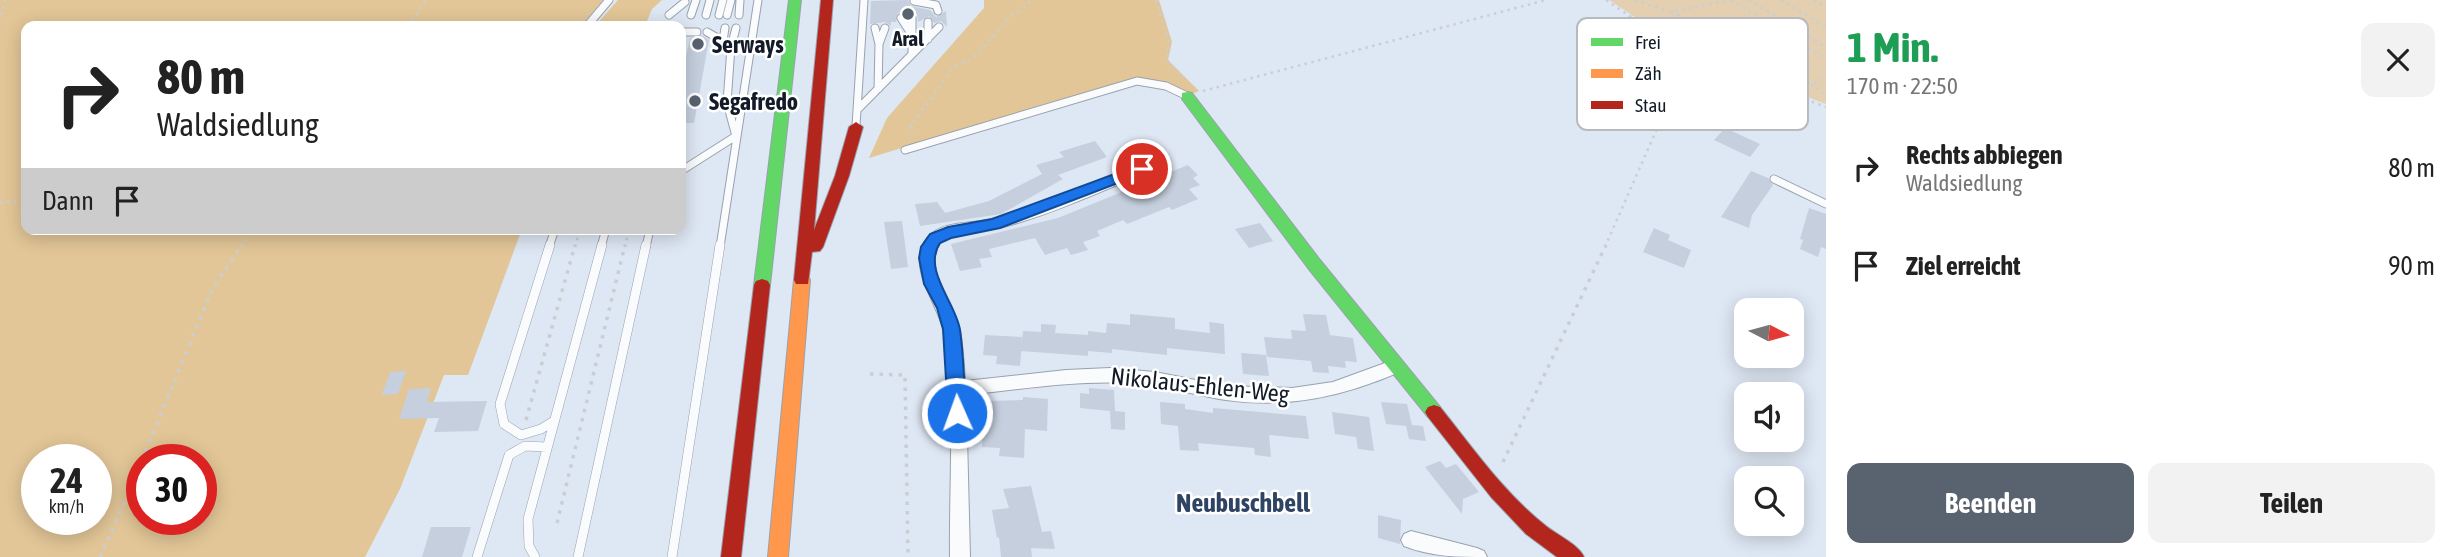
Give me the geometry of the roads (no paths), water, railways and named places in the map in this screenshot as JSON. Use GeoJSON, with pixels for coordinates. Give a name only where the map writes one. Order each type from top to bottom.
{"type":"FeatureCollection","features":[{"type":"Feature","properties":{"kind":"main road"},"geometry":{"type":"LineString","coordinates":[[730,557],[794,0]]}},
{"type":"Feature","properties":{"kind":"main road"},"geometry":{"type":"LineString","coordinates":[[778,557],[827,0]]}},
{"type":"Feature","properties":{"kind":"main road"},"geometry":{"type":"LineString","coordinates":[[1193,94],[1242,173],[1396,366],[1493,484],[1540,536],[1561,554]]}},
{"type":"Feature","properties":{"kind":"main road"},"geometry":{"type":"LineString","coordinates":[[802,283],[842,176],[856,127]]}},
{"type":"Feature","properties":{"kind":"street"},"geometry":{"type":"LineString","coordinates":[[960,557],[957,389],[952,329],[945,308],[932,284],[927,258],[929,247],[935,239],[948,233],[994,224],[1142,169]]}},
{"type":"Feature","properties":{"kind":"street","name":"Nikolaus-Ehlen-Weg"},"geometry":{"type":"LineString","coordinates":[[957,389],[1096,375],[1134,376],[1228,393],[1284,398],[1358,384],[1396,366]]}},
{"type":"Feature","properties":{"kind":"street"},"geometry":{"type":"LineString","coordinates":[[1410,540],[1478,557]]}},
{"type":"Feature","properties":{"kind":"lane"},"geometry":{"type":"LineString","coordinates":[[591,21],[609,0]]}},
{"type":"Feature","properties":{"kind":"lane"},"geometry":{"type":"LineString","coordinates":[[691,15],[696,0]]}},
{"type":"Feature","properties":{"kind":"lane"},"geometry":{"type":"LineString","coordinates":[[706,15],[710,0]]}},
{"type":"Feature","properties":{"kind":"lane"},"geometry":{"type":"LineString","coordinates":[[719,15],[723,0]]}},
{"type":"Feature","properties":{"kind":"lane"},"geometry":{"type":"LineString","coordinates":[[727,15],[731,0]]}},
{"type":"Feature","properties":{"kind":"lane"},"geometry":{"type":"LineString","coordinates":[[739,15],[740,0]]}},
{"type":"Feature","properties":{"kind":"lane"},"geometry":{"type":"LineString","coordinates":[[672,557],[758,0]]}},
{"type":"Feature","properties":{"kind":"lane"},"geometry":{"type":"LineString","coordinates":[[856,127],[864,0]]}},
{"type":"Feature","properties":{"kind":"lane"},"geometry":{"type":"LineString","coordinates":[[914,1],[932,6],[942,0]]}},
{"type":"Feature","properties":{"kind":"lane"},"geometry":{"type":"LineString","coordinates":[[669,15],[686,1]]}},
{"type":"Feature","properties":{"kind":"lane"},"geometry":{"type":"LineString","coordinates":[[680,15],[686,1]]}},
{"type":"Feature","properties":{"kind":"lane"},"geometry":{"type":"LineString","coordinates":[[901,18],[912,35]]}},
{"type":"Feature","properties":{"kind":"lane"},"geometry":{"type":"LineString","coordinates":[[912,18],[912,54]]}},
{"type":"Feature","properties":{"kind":"lane"},"geometry":{"type":"LineString","coordinates":[[928,22],[928,39]]}},
{"type":"Feature","properties":{"kind":"lane"},"geometry":{"type":"LineString","coordinates":[[859,108],[939,27]]}},
{"type":"Feature","properties":{"kind":"lane"},"geometry":{"type":"LineString","coordinates":[[723,41],[725,28]]}},
{"type":"Feature","properties":{"kind":"lane"},"geometry":{"type":"LineString","coordinates":[[736,28],[731,47],[727,103],[736,136]]}},
{"type":"Feature","properties":{"kind":"lane"},"geometry":{"type":"LineString","coordinates":[[875,28],[878,44],[878,89]]}},
{"type":"Feature","properties":{"kind":"lane"},"geometry":{"type":"LineString","coordinates":[[878,44],[885,28]]}},
{"type":"Feature","properties":{"kind":"lane"},"geometry":{"type":"LineString","coordinates":[[686,31],[697,32]]}},
{"type":"Feature","properties":{"kind":"lane"},"geometry":{"type":"LineString","coordinates":[[707,32],[716,32],[731,47]]}},
{"type":"Feature","properties":{"kind":"lane"},"geometry":{"type":"LineString","coordinates":[[905,150],[1137,82],[1167,86],[1193,94]]}},
{"type":"Feature","properties":{"kind":"lane"},"geometry":{"type":"LineString","coordinates":[[686,169],[736,136]]}},
{"type":"Feature","properties":{"kind":"lane"},"geometry":{"type":"LineString","coordinates":[[1774,179],[1826,204]]}},
{"type":"Feature","properties":{"kind":"lane"},"geometry":{"type":"LineString","coordinates":[[553,235],[500,404],[500,416],[505,426],[521,435],[541,429],[554,421]]}},
{"type":"Feature","properties":{"kind":"lane"},"geometry":{"type":"LineString","coordinates":[[535,557],[529,546],[528,519],[604,235]]}},
{"type":"Feature","properties":{"kind":"lane"},"geometry":{"type":"LineString","coordinates":[[579,557],[649,235]]}},
{"type":"Feature","properties":{"kind":"lane"},"geometry":{"type":"LineString","coordinates":[[517,449],[521,435]]}},
{"type":"Feature","properties":{"kind":"lane"},"geometry":{"type":"LineString","coordinates":[[477,557],[509,455],[525,446],[547,447]]}},
{"type":"Feature","properties":{"kind":"place","name":"Aral"},"geometry":{"type":"Point","coordinates":[908,14]}},
{"type":"Feature","properties":{"kind":"place","name":"Serways"},"geometry":{"type":"Point","coordinates":[698,44]}},
{"type":"Feature","properties":{"kind":"place","name":"Segafredo"},"geometry":{"type":"Point","coordinates":[695,101]}},
{"type":"Feature","properties":{"kind":"district","name":"Neubuschbell"},"geometry":{"type":"Point","coordinates":[1243,503]}}]}
